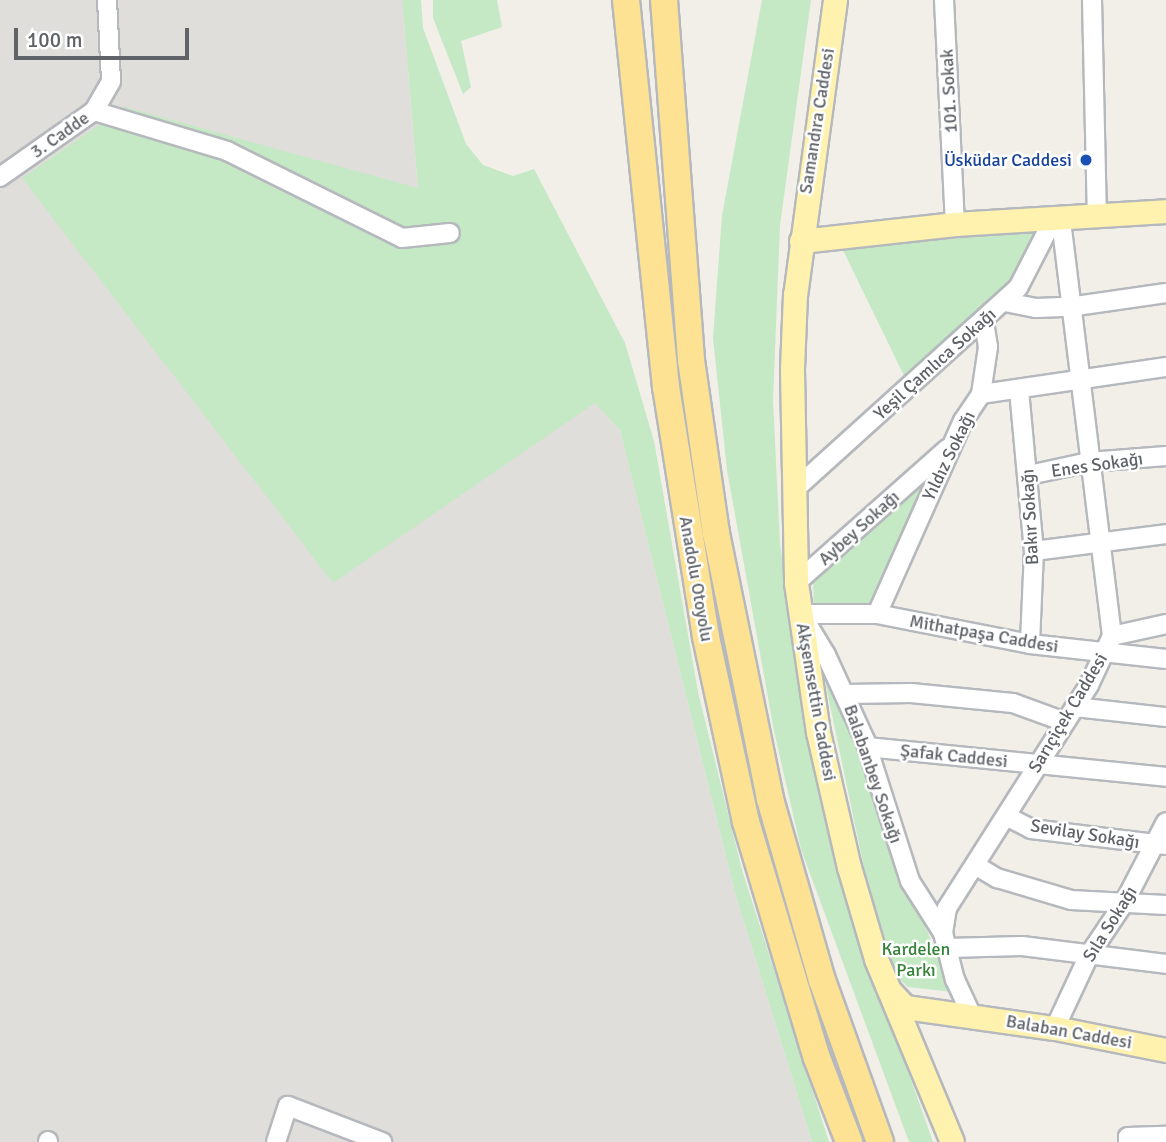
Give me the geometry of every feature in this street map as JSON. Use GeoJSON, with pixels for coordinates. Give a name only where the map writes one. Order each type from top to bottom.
{"type":"FeatureCollection","features":[{"type":"Feature","properties":{"kind":"highway","name":"Anadolu Otoyolu"},"geometry":{"type":"LineString","coordinates":[[626,0],[638,149],[688,541],[746,822],[817,1058],[846,1142]]}},
{"type":"Feature","properties":{"kind":"highway","name":"Anadolu Otoyolu"},"geometry":{"type":"LineString","coordinates":[[664,0],[685,297],[704,453],[770,799],[793,882],[880,1142]]}},
{"type":"Feature","properties":{"kind":"highway"},"geometry":{"type":"LineString","coordinates":[[793,882],[887,1142]]}},
{"type":"Feature","properties":{"kind":"main road","name":"Samandıra Caddesi"},"geometry":{"type":"LineString","coordinates":[[801,241],[835,0]]}},
{"type":"Feature","properties":{"kind":"main road"},"geometry":{"type":"LineString","coordinates":[[801,241],[955,224],[1166,211]]}},
{"type":"Feature","properties":{"kind":"main road","name":"Akşemsettin Caddesi"},"geometry":{"type":"LineString","coordinates":[[801,241],[792,370],[796,583],[818,732],[849,867],[888,988],[952,1142]]}},
{"type":"Feature","properties":{"kind":"main road","name":"Balaban Caddesi"},"geometry":{"type":"LineString","coordinates":[[888,988],[905,1007],[1055,1027],[1166,1050]]}},
{"type":"Feature","properties":{"kind":"street","name":"3. Cadde"},"geometry":{"type":"LineString","coordinates":[[0,177],[94,111],[111,82],[107,0]]}},
{"type":"Feature","properties":{"kind":"street","name":"101. Sokak"},"geometry":{"type":"LineString","coordinates":[[944,0],[955,224]]}},
{"type":"Feature","properties":{"kind":"street"},"geometry":{"type":"LineString","coordinates":[[1093,0],[1097,215]]}},
{"type":"Feature","properties":{"kind":"street"},"geometry":{"type":"LineString","coordinates":[[94,111],[227,151],[402,238],[450,233]]}},
{"type":"Feature","properties":{"kind":"street","name":"Yeşil Çamlıca Sokağı"},"geometry":{"type":"LineString","coordinates":[[793,491],[1005,302],[1030,270],[1057,218]]}},
{"type":"Feature","properties":{"kind":"street","name":"Sarıçiçek Caddesi"},"geometry":{"type":"LineString","coordinates":[[945,941],[947,908],[1070,715],[1112,636],[1097,543],[1080,381],[1057,218]]}},
{"type":"Feature","properties":{"kind":"street"},"geometry":{"type":"LineString","coordinates":[[1005,302],[1036,308],[1069,307],[1166,293]]}},
{"type":"Feature","properties":{"kind":"street"},"geometry":{"type":"LineString","coordinates":[[981,394],[988,347],[984,321]]}},
{"type":"Feature","properties":{"kind":"street","name":"Yıldız Sokağı"},"geometry":{"type":"LineString","coordinates":[[877,614],[952,445],[981,394],[1166,367]]}},
{"type":"Feature","properties":{"kind":"street","name":"Bakır Sokağı"},"geometry":{"type":"LineString","coordinates":[[1019,390],[1034,551],[1030,644]]}},
{"type":"Feature","properties":{"kind":"street","name":"Aybey Sokağı"},"geometry":{"type":"LineString","coordinates":[[796,583],[952,445]]}},
{"type":"Feature","properties":{"kind":"street","name":"Enes Sokağı"},"geometry":{"type":"LineString","coordinates":[[1028,475],[1089,463],[1166,456]]}},
{"type":"Feature","properties":{"kind":"street"},"geometry":{"type":"LineString","coordinates":[[1034,551],[1166,534]]}},
{"type":"Feature","properties":{"kind":"street","name":"Mithatpaşa Caddesi"},"geometry":{"type":"LineString","coordinates":[[801,614],[877,614],[1030,644],[1166,659]]}},
{"type":"Feature","properties":{"kind":"street","name":"Balabanbey Sokağı"},"geometry":{"type":"LineString","coordinates":[[801,614],[845,694],[867,747],[910,881],[945,941]]}},
{"type":"Feature","properties":{"kind":"street"},"geometry":{"type":"LineString","coordinates":[[1112,636],[1166,624]]}},
{"type":"Feature","properties":{"kind":"street"},"geometry":{"type":"LineString","coordinates":[[845,694],[911,693],[1013,703],[1070,715],[1166,717]]}},
{"type":"Feature","properties":{"kind":"street","name":"Şafak Caddesi"},"geometry":{"type":"LineString","coordinates":[[867,747],[1166,777]]}},
{"type":"Feature","properties":{"kind":"street","name":"Sevilay Sokağı"},"geometry":{"type":"LineString","coordinates":[[1006,816],[1031,829],[1161,845]]}},
{"type":"Feature","properties":{"kind":"street","name":"Sıla Sokağı"},"geometry":{"type":"LineString","coordinates":[[1055,1027],[1089,954],[1161,845],[1166,822]]}},
{"type":"Feature","properties":{"kind":"street"},"geometry":{"type":"LineString","coordinates":[[975,865],[997,878],[1071,900],[1166,905]]}},
{"type":"Feature","properties":{"kind":"street"},"geometry":{"type":"LineString","coordinates":[[972,1016],[955,980],[945,941],[1022,946],[1166,964]]}},
{"type":"Feature","properties":{"kind":"street"},"geometry":{"type":"LineString","coordinates":[[276,1142],[288,1105],[382,1142]]}},
{"type":"Feature","properties":{"kind":"street"},"geometry":{"type":"LineString","coordinates":[[1128,1142],[1128,1137],[1166,1136]]}},
{"type":"Feature","properties":{"kind":"shaded area"},"geometry":{"type":"Polygon","coordinates":[[[0,0],[402,0],[418,188],[620,430],[735,893],[812,1142],[0,1142],[0,0]]]}},
{"type":"Feature","properties":{"kind":"green space"},"geometry":{"type":"Polygon","coordinates":[[[402,0],[421,0],[423,28],[466,144],[483,165],[513,176],[534,169],[625,343],[654,441],[698,692],[742,870],[829,1142],[812,1142],[735,893],[620,430],[595,403],[333,583],[22,178],[125,107],[418,188],[402,0]]]}},
{"type":"Feature","properties":{"kind":"green space"},"geometry":{"type":"Polygon","coordinates":[[[433,0],[497,0],[502,27],[461,41],[471,87],[463,94],[433,18],[433,0]]]}},
{"type":"Feature","properties":{"kind":"green space"},"geometry":{"type":"Polygon","coordinates":[[[762,0],[811,0],[780,225],[773,400],[780,544],[806,718],[835,864],[933,1142],[909,1142],[801,849],[774,731],[727,470],[713,338],[722,216],[762,0]]]}},
{"type":"Feature","properties":{"kind":"green space"},"geometry":{"type":"Polygon","coordinates":[[[1040,224],[1033,260],[910,388],[840,244],[1040,224]]]}},
{"type":"Feature","properties":{"kind":"green space"},"geometry":{"type":"Polygon","coordinates":[[[934,467],[874,604],[814,613],[813,577],[934,467]]]}},
{"type":"Feature","properties":{"kind":"green space","name":"Kardelen Parkı"},"geometry":{"type":"Polygon","coordinates":[[[821,662],[840,695],[905,878],[953,992],[908,987],[896,976],[867,882],[821,662]]]}},
{"type":"Feature","properties":{"kind":"place","name":"Üsküdar Caddesi"},"geometry":{"type":"Point","coordinates":[1086,160]}}]}
